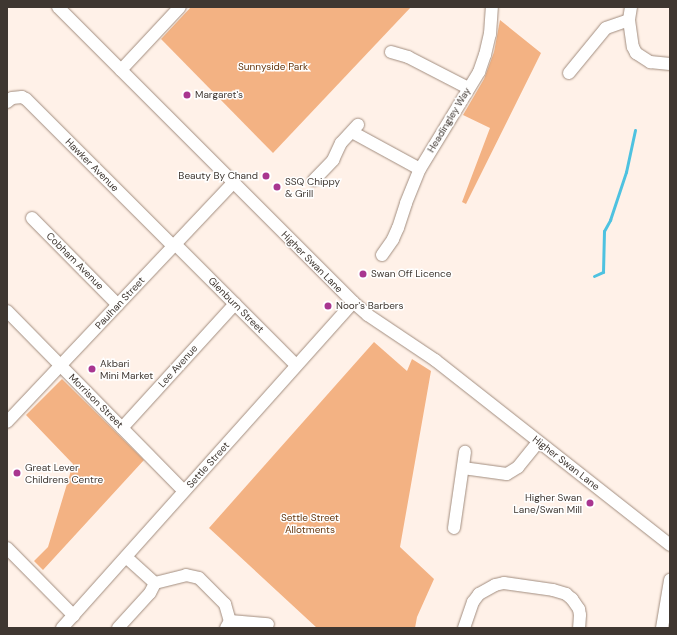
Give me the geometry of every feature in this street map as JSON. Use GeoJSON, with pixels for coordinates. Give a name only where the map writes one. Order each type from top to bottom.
{"type":"FeatureCollection","features":[{"type":"Feature","properties":{"kind":"street","name":"Higher Swan Lane"},"geometry":{"type":"LineString","coordinates":[[58,7],[353,302],[368,315],[435,360],[670,545]]}},
{"type":"Feature","properties":{"kind":"street"},"geometry":{"type":"LineString","coordinates":[[121,70],[180,7]]}},
{"type":"Feature","properties":{"kind":"street","name":"Headingley Way"},"geometry":{"type":"LineString","coordinates":[[382,255],[388,248],[392,229],[420,169],[478,72],[485,55],[490,34],[492,7]]}},
{"type":"Feature","properties":{"kind":"street"},"geometry":{"type":"LineString","coordinates":[[631,7],[629,20],[633,47],[636,54],[650,62],[670,64]]}},
{"type":"Feature","properties":{"kind":"street"},"geometry":{"type":"LineString","coordinates":[[569,73],[584,61],[606,28],[629,20]]}},
{"type":"Feature","properties":{"kind":"street"},"geometry":{"type":"LineString","coordinates":[[391,52],[407,52],[468,88]]}},
{"type":"Feature","properties":{"kind":"street","name":"Hawker Avenue"},"geometry":{"type":"LineString","coordinates":[[7,102],[12,98],[22,97],[26,99],[174,245]]}},
{"type":"Feature","properties":{"kind":"street"},"geometry":{"type":"LineString","coordinates":[[314,180],[322,166],[334,160],[341,142],[355,129],[420,169]]}},
{"type":"Feature","properties":{"kind":"street","name":"Paulhan Street"},"geometry":{"type":"LineString","coordinates":[[7,422],[233,183]]}},
{"type":"Feature","properties":{"kind":"street","name":"Cobham Avenue"},"geometry":{"type":"LineString","coordinates":[[32,218],[118,305]]}},
{"type":"Feature","properties":{"kind":"street","name":"Glenburn Street"},"geometry":{"type":"LineString","coordinates":[[174,245],[296,365]]}},
{"type":"Feature","properties":{"kind":"street","name":"Settle Street"},"geometry":{"type":"LineString","coordinates":[[62,628],[353,302]]}},
{"type":"Feature","properties":{"kind":"street","name":"Lee Avenue"},"geometry":{"type":"LineString","coordinates":[[122,428],[235,304]]}},
{"type":"Feature","properties":{"kind":"street","name":"Morrison Street"},"geometry":{"type":"LineString","coordinates":[[7,312],[184,491]]}},
{"type":"Feature","properties":{"kind":"street"},"geometry":{"type":"LineString","coordinates":[[463,468],[507,474],[518,467],[538,442]]}},
{"type":"Feature","properties":{"kind":"street"},"geometry":{"type":"LineString","coordinates":[[454,528],[461,514],[463,468],[466,452]]}},
{"type":"Feature","properties":{"kind":"street"},"geometry":{"type":"LineString","coordinates":[[7,548],[74,616]]}},
{"type":"Feature","properties":{"kind":"street"},"geometry":{"type":"LineString","coordinates":[[126,556],[155,583]]}},
{"type":"Feature","properties":{"kind":"street"},"geometry":{"type":"LineString","coordinates":[[118,628],[150,593],[155,583],[186,575],[198,578],[225,604],[228,624],[268,624]]}},
{"type":"Feature","properties":{"kind":"street"},"geometry":{"type":"LineString","coordinates":[[662,628],[670,580]]}},
{"type":"Feature","properties":{"kind":"street"},"geometry":{"type":"LineString","coordinates":[[464,628],[473,602],[479,594],[495,585],[504,583],[553,590],[566,594],[572,599],[579,609],[579,628]]}},
{"type":"Feature","properties":{"kind":"green space","name":"Sunnyside Park"},"geometry":{"type":"Polygon","coordinates":[[[191,7],[411,7],[273,153],[161,39],[191,7]]]}},
{"type":"Feature","properties":{"kind":"green space"},"geometry":{"type":"Polygon","coordinates":[[[500,20],[541,53],[466,204],[462,202],[490,128],[463,115],[484,79],[494,52],[500,20]]]}},
{"type":"Feature","properties":{"kind":"green space","name":"Settle Street Allotments"},"geometry":{"type":"Polygon","coordinates":[[[374,342],[407,371],[412,359],[431,371],[400,547],[434,579],[417,617],[415,628],[317,628],[209,528],[374,342]]]}},
{"type":"Feature","properties":{"kind":"green space"},"geometry":{"type":"Polygon","coordinates":[[[62,379],[144,460],[43,570],[34,561],[48,547],[73,464],[26,415],[62,379]]]}},
{"type":"Feature","properties":{"kind":"waterway"},"geometry":{"type":"LineString","coordinates":[[594,276],[603,272],[604,231],[610,220],[626,172],[635,130]]}},
{"type":"Feature","properties":{"kind":"place","name":"Margaret's"},"geometry":{"type":"Point","coordinates":[187,95]}},
{"type":"Feature","properties":{"kind":"place","name":"Beauty By Chand"},"geometry":{"type":"Point","coordinates":[266,176]}},
{"type":"Feature","properties":{"kind":"place","name":"SSQ Chippy & Grill"},"geometry":{"type":"Point","coordinates":[277,187]}},
{"type":"Feature","properties":{"kind":"place","name":"Swan Off Licence"},"geometry":{"type":"Point","coordinates":[363,274]}},
{"type":"Feature","properties":{"kind":"place","name":"Noor's Barbers"},"geometry":{"type":"Point","coordinates":[328,306]}},
{"type":"Feature","properties":{"kind":"place","name":"Akbari Mini Market"},"geometry":{"type":"Point","coordinates":[92,369]}},
{"type":"Feature","properties":{"kind":"place","name":"Great Lever Childrens Centre"},"geometry":{"type":"Point","coordinates":[17,473]}},
{"type":"Feature","properties":{"kind":"place","name":"Higher Swan Lane/Swan Mill"},"geometry":{"type":"Point","coordinates":[590,503]}}]}
